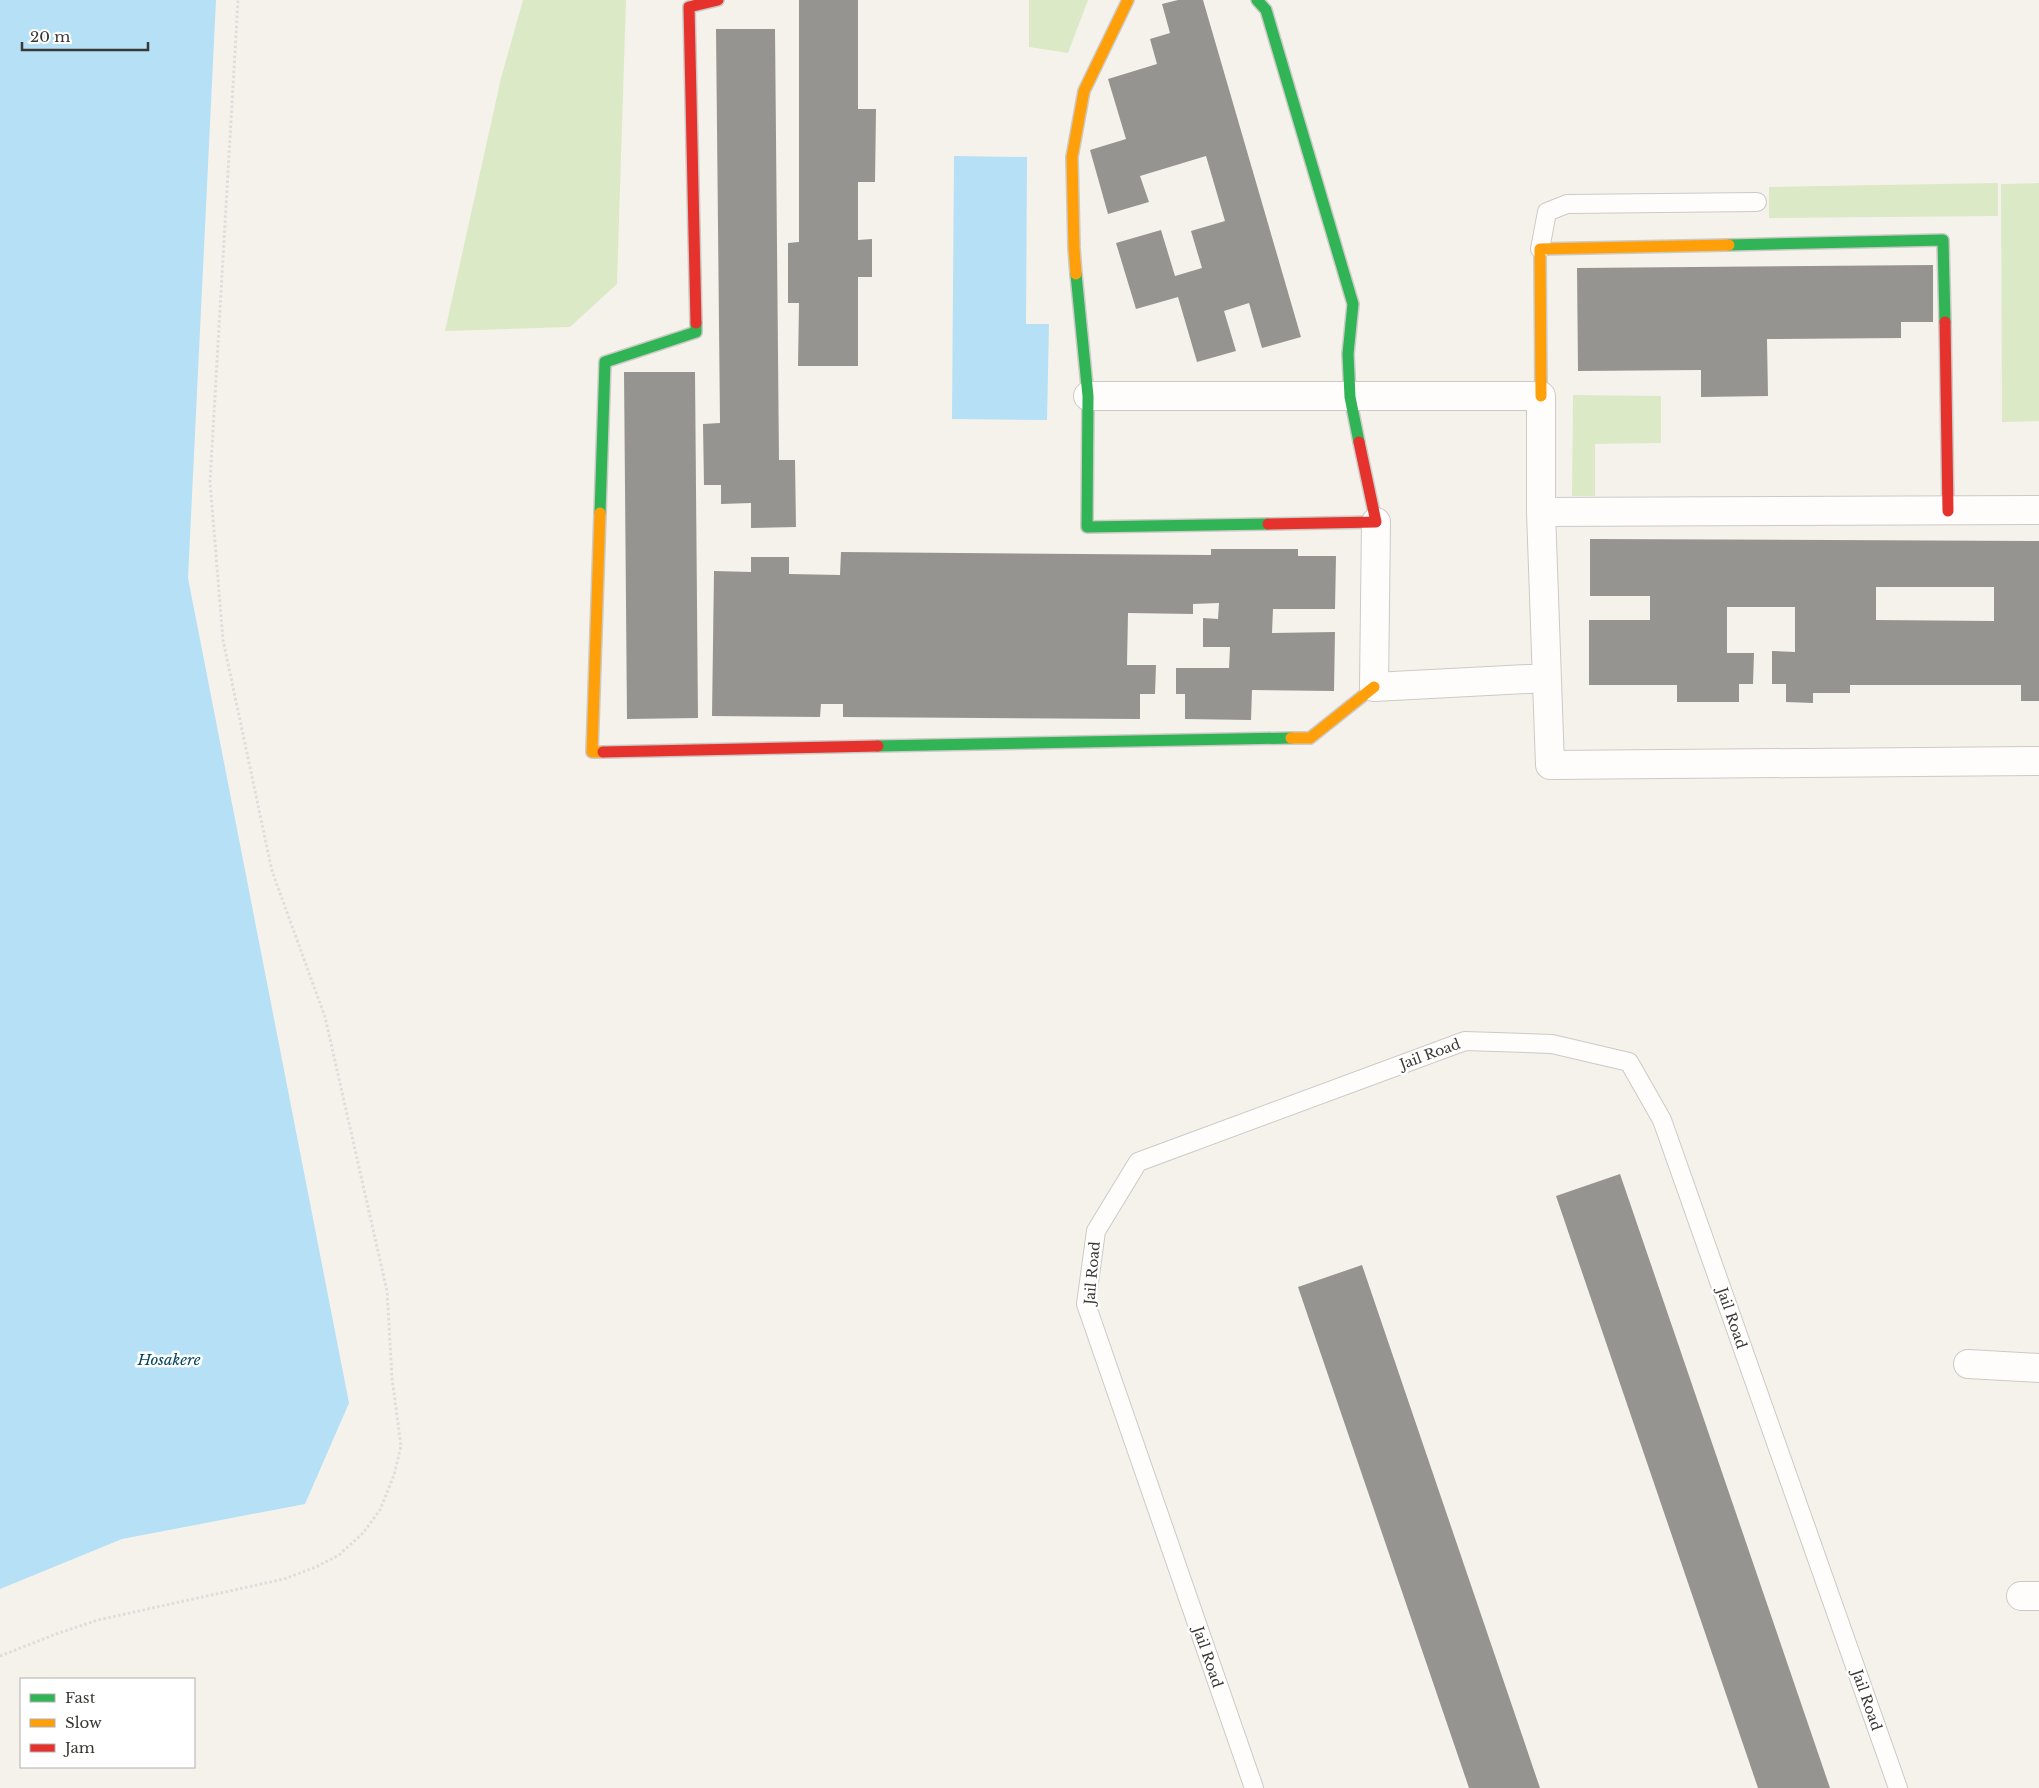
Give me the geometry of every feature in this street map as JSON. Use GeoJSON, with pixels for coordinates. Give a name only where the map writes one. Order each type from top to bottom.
{"type":"FeatureCollection","features":[{"type":"Feature","properties":{"kind":"street"},"geometry":{"type":"LineString","coordinates":[[718,0],[690,8],[696,332],[605,362],[592,752],[1310,738],[1374,687],[1546,678]]}},
{"type":"Feature","properties":{"kind":"street"},"geometry":{"type":"LineString","coordinates":[[1128,0],[1084,91],[1072,157],[1074,248],[1088,396],[1087,527],[1376,522]]}},
{"type":"Feature","properties":{"kind":"street"},"geometry":{"type":"LineString","coordinates":[[1257,0],[1266,10],[1353,304],[1348,354],[1350,397],[1376,522],[1374,687]]}},
{"type":"Feature","properties":{"kind":"street"},"geometry":{"type":"LineString","coordinates":[[1948,511],[1942,240],[1540,249],[1541,512],[1550,765],[2039,761]]}},
{"type":"Feature","properties":{"kind":"street"},"geometry":{"type":"LineString","coordinates":[[1088,396],[1541,396]]}},
{"type":"Feature","properties":{"kind":"street"},"geometry":{"type":"LineString","coordinates":[[1541,512],[2039,510]]}},
{"type":"Feature","properties":{"kind":"street"},"geometry":{"type":"LineString","coordinates":[[1968,1364],[2039,1368]]}},
{"type":"Feature","properties":{"kind":"lane"},"geometry":{"type":"LineString","coordinates":[[1540,249],[1547,212],[1567,204],[1757,202]]}},
{"type":"Feature","properties":{"kind":"lane","name":"Jail Road"},"geometry":{"type":"LineString","coordinates":[[1254,1788],[1086,1304],[1096,1231],[1138,1162],[1465,1041],[1552,1044],[1629,1062],[1662,1120],[1898,1788]]}},
{"type":"Feature","properties":{"kind":"path"},"geometry":{"type":"LineString","coordinates":[[0,1656],[98,1620],[284,1580],[339,1555],[363,1533],[380,1510],[394,1474],[401,1446],[392,1378],[387,1291],[325,1018],[272,871],[223,640],[210,482],[238,0]]}},
{"type":"Feature","properties":{"kind":"green space"},"geometry":{"type":"Polygon","coordinates":[[[523,0],[626,0],[617,284],[570,327],[445,331],[501,78],[523,0]]]}},
{"type":"Feature","properties":{"kind":"green space"},"geometry":{"type":"Polygon","coordinates":[[[1029,0],[1088,0],[1068,53],[1029,47],[1029,0]]]}},
{"type":"Feature","properties":{"kind":"green space"},"geometry":{"type":"Polygon","coordinates":[[[1998,183],[1998,216],[1769,218],[1769,187],[1998,183]]]}},
{"type":"Feature","properties":{"kind":"green space"},"geometry":{"type":"Polygon","coordinates":[[[2039,183],[2039,421],[2002,422],[2001,184],[2039,183]]]}},
{"type":"Feature","properties":{"kind":"green space"},"geometry":{"type":"Polygon","coordinates":[[[1573,395],[1661,396],[1661,443],[1595,444],[1595,496],[1572,496],[1573,395]]]}},
{"type":"Feature","properties":{"kind":"water","name":"Hosakere"},"geometry":{"type":"Polygon","coordinates":[[[0,0],[216,0],[188,578],[349,1403],[305,1504],[122,1539],[0,1589],[0,0]]]}},
{"type":"Feature","properties":{"kind":"water"},"geometry":{"type":"Polygon","coordinates":[[[954,156],[1027,157],[1026,324],[1049,324],[1047,420],[952,419],[954,156]]]}},
{"type":"Feature","properties":{"kind":"building"},"geometry":{"type":"Polygon","coordinates":[[[799,0],[858,0],[858,109],[876,109],[875,182],[858,182],[858,240],[872,239],[872,277],[858,277],[858,366],[798,366],[799,303],[788,303],[788,243],[799,242],[799,0]]]}},
{"type":"Feature","properties":{"kind":"building"},"geometry":{"type":"Polygon","coordinates":[[[1178,0],[1203,0],[1301,337],[1262,348],[1249,303],[1224,311],[1236,351],[1197,362],[1178,297],[1136,309],[1116,243],[1161,230],[1175,276],[1202,268],[1191,231],[1225,221],[1206,156],[1140,176],[1149,202],[1108,214],[1090,150],[1126,139],[1108,79],[1157,64],[1150,39],[1170,33],[1162,4],[1178,0]]]}},
{"type":"Feature","properties":{"kind":"building"},"geometry":{"type":"Polygon","coordinates":[[[716,29],[775,29],[779,460],[795,460],[796,527],[751,528],[751,503],[721,504],[721,485],[704,485],[703,424],[720,423],[716,29]]]}},
{"type":"Feature","properties":{"kind":"building"},"geometry":{"type":"Polygon","coordinates":[[[1933,265],[1933,322],[1901,322],[1901,338],[1767,339],[1768,396],[1701,397],[1701,370],[1578,371],[1577,268],[1933,265]]]}},
{"type":"Feature","properties":{"kind":"building"},"geometry":{"type":"Polygon","coordinates":[[[624,372],[695,372],[698,718],[627,719],[624,372]]]}},
{"type":"Feature","properties":{"kind":"building"},"geometry":{"type":"Polygon","coordinates":[[[1590,539],[2039,541],[2039,701],[2021,701],[2021,685],[1850,685],[1850,693],[1813,693],[1813,703],[1786,702],[1786,684],[1772,684],[1772,651],[1795,652],[1795,607],[1727,607],[1727,653],[1754,653],[1753,684],[1739,684],[1739,702],[1677,702],[1677,685],[1589,685],[1589,620],[1650,620],[1650,596],[1590,596],[1590,539]],[[1876,587],[1876,620],[1994,621],[1994,587],[1876,587]]]}},
{"type":"Feature","properties":{"kind":"building"},"geometry":{"type":"Polygon","coordinates":[[[1211,549],[1298,549],[1298,556],[1336,556],[1335,609],[1273,609],[1272,633],[1335,632],[1334,691],[1252,690],[1251,720],[1185,719],[1185,694],[1176,694],[1176,668],[1229,668],[1230,647],[1203,647],[1203,618],[1218,619],[1219,603],[1193,604],[1193,614],[1128,613],[1127,665],[1156,665],[1155,694],[1140,694],[1140,719],[843,717],[843,704],[821,704],[820,717],[712,716],[714,571],[751,572],[751,557],[789,557],[789,574],[840,575],[841,552],[1211,555],[1211,549]]]}},
{"type":"Feature","properties":{"kind":"building"},"geometry":{"type":"Polygon","coordinates":[[[1620,1174],[1830,1788],[1758,1788],[1556,1196],[1620,1174]]]}},
{"type":"Feature","properties":{"kind":"building"},"geometry":{"type":"Polygon","coordinates":[[[1362,1265],[1540,1788],[1469,1788],[1298,1287],[1362,1265]]]}},
{"type":"Feature","properties":{"kind":"traffic: fast"},"geometry":{"type":"LineString","coordinates":[[1257,0],[1266,10],[1353,304],[1348,354],[1350,397],[1359,442]]}},
{"type":"Feature","properties":{"kind":"traffic: fast"},"geometry":{"type":"LineString","coordinates":[[1729,245],[1943,240],[1945,322]]}},
{"type":"Feature","properties":{"kind":"traffic: fast"},"geometry":{"type":"LineString","coordinates":[[1076,274],[1088,396],[1087,527],[1268,524]]}},
{"type":"Feature","properties":{"kind":"traffic: fast"},"geometry":{"type":"LineString","coordinates":[[600,513],[605,362],[696,332],[696,323]]}},
{"type":"Feature","properties":{"kind":"traffic: fast"},"geometry":{"type":"LineString","coordinates":[[878,746],[1291,738]]}},
{"type":"Feature","properties":{"kind":"traffic: slow"},"geometry":{"type":"LineString","coordinates":[[1076,274],[1072,157],[1084,91],[1128,0]]}},
{"type":"Feature","properties":{"kind":"traffic: slow"},"geometry":{"type":"LineString","coordinates":[[1541,396],[1540,249],[1729,245]]}},
{"type":"Feature","properties":{"kind":"traffic: slow"},"geometry":{"type":"LineString","coordinates":[[600,513],[592,752],[603,752]]}},
{"type":"Feature","properties":{"kind":"traffic: slow"},"geometry":{"type":"LineString","coordinates":[[1291,738],[1310,738],[1374,687]]}},
{"type":"Feature","properties":{"kind":"traffic: jam"},"geometry":{"type":"LineString","coordinates":[[696,323],[689,7],[718,0]]}},
{"type":"Feature","properties":{"kind":"traffic: jam"},"geometry":{"type":"LineString","coordinates":[[1945,322],[1948,511]]}},
{"type":"Feature","properties":{"kind":"traffic: jam"},"geometry":{"type":"LineString","coordinates":[[1268,524],[1376,522],[1359,442]]}},
{"type":"Feature","properties":{"kind":"traffic: jam"},"geometry":{"type":"LineString","coordinates":[[603,752],[878,746]]}}]}
